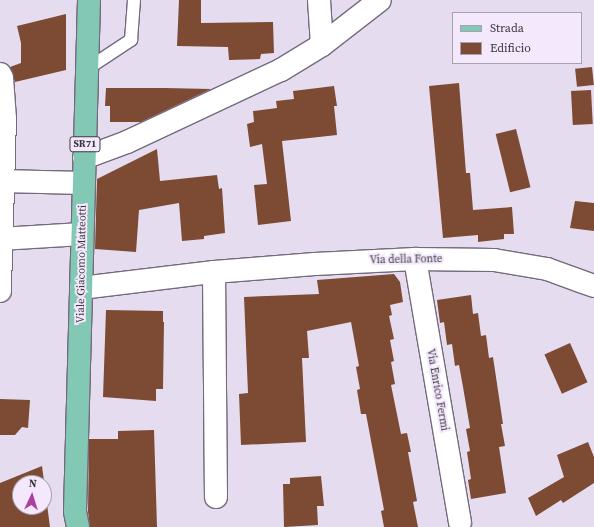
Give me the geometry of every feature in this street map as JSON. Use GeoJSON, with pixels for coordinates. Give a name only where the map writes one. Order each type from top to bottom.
{"type":"FeatureCollection","features":[{"type":"Feature","properties":{"kind":"main road","name":"Viale Giacomo Matteotti"},"geometry":{"type":"LineString","coordinates":[[78,527],[75,511],[89,0]]}},
{"type":"Feature","properties":{"kind":"street"},"geometry":{"type":"LineString","coordinates":[[319,0],[322,45]]}},
{"type":"Feature","properties":{"kind":"street"},"geometry":{"type":"LineString","coordinates":[[84,158],[127,142],[281,70],[322,45],[380,0]]}},
{"type":"Feature","properties":{"kind":"street"},"geometry":{"type":"LineString","coordinates":[[0,74],[2,78],[6,119],[2,182],[0,291]]}},
{"type":"Feature","properties":{"kind":"street"},"geometry":{"type":"LineString","coordinates":[[2,182],[84,183]]}},
{"type":"Feature","properties":{"kind":"street"},"geometry":{"type":"LineString","coordinates":[[1,239],[82,234]]}},
{"type":"Feature","properties":{"kind":"street","name":"Via della Fonte"},"geometry":{"type":"LineString","coordinates":[[81,288],[214,272],[315,264],[415,259],[494,260],[547,269],[594,286]]}},
{"type":"Feature","properties":{"kind":"street","name":"Via Enrico Fermi"},"geometry":{"type":"LineString","coordinates":[[415,259],[460,522]]}},
{"type":"Feature","properties":{"kind":"street"},"geometry":{"type":"LineString","coordinates":[[214,272],[216,497]]}},
{"type":"Feature","properties":{"kind":"lane"},"geometry":{"type":"LineString","coordinates":[[87,69],[131,40],[134,0]]}},
{"type":"Feature","properties":{"kind":"building"},"geometry":{"type":"Polygon","coordinates":[[[179,0],[201,0],[201,23],[273,22],[274,53],[261,54],[260,59],[229,60],[228,47],[177,46],[179,0]]]}},
{"type":"Feature","properties":{"kind":"building"},"geometry":{"type":"Polygon","coordinates":[[[66,14],[66,70],[15,82],[10,67],[21,63],[21,43],[17,26],[66,14]]]}},
{"type":"Feature","properties":{"kind":"building"},"geometry":{"type":"Polygon","coordinates":[[[592,67],[594,85],[577,87],[575,69],[592,67]]]}},
{"type":"Feature","properties":{"kind":"building"},"geometry":{"type":"Polygon","coordinates":[[[459,83],[466,173],[470,173],[473,210],[512,207],[514,234],[504,234],[504,239],[478,242],[478,235],[443,238],[429,86],[459,83]]]}},
{"type":"Feature","properties":{"kind":"building"},"geometry":{"type":"Polygon","coordinates":[[[334,86],[337,106],[334,106],[337,135],[282,141],[291,221],[258,225],[254,185],[267,184],[262,144],[250,147],[247,124],[254,122],[253,111],[277,108],[276,101],[294,99],[293,91],[334,86]]]}},
{"type":"Feature","properties":{"kind":"building"},"geometry":{"type":"Polygon","coordinates":[[[106,88],[211,89],[141,122],[110,122],[110,106],[105,106],[106,88]]]}},
{"type":"Feature","properties":{"kind":"building"},"geometry":{"type":"Polygon","coordinates":[[[591,90],[593,124],[573,125],[571,91],[591,90]]]}},
{"type":"Feature","properties":{"kind":"building"},"geometry":{"type":"Polygon","coordinates":[[[516,129],[531,187],[510,192],[496,134],[516,129]]]}},
{"type":"Feature","properties":{"kind":"building"},"geometry":{"type":"Polygon","coordinates":[[[157,149],[160,181],[217,175],[219,189],[222,188],[225,233],[204,236],[204,239],[182,241],[179,203],[139,210],[136,252],[95,249],[97,179],[157,149]]]}},
{"type":"Feature","properties":{"kind":"building"},"geometry":{"type":"Polygon","coordinates":[[[575,201],[594,203],[594,231],[570,228],[575,201]]]}},
{"type":"Feature","properties":{"kind":"building"},"geometry":{"type":"Polygon","coordinates":[[[394,274],[400,282],[403,302],[390,305],[392,315],[389,316],[394,339],[390,340],[394,361],[391,362],[395,384],[391,385],[401,434],[407,433],[411,452],[408,452],[417,501],[413,502],[418,527],[384,527],[381,511],[384,510],[366,414],[361,414],[357,390],[360,389],[356,367],[359,366],[351,322],[307,331],[309,358],[302,358],[306,442],[241,445],[239,394],[248,393],[244,297],[319,294],[317,280],[394,274]]]}},
{"type":"Feature","properties":{"kind":"building"},"geometry":{"type":"Polygon","coordinates":[[[471,295],[473,314],[478,313],[481,336],[486,335],[489,358],[493,357],[503,424],[501,424],[505,446],[499,447],[506,493],[471,499],[468,480],[471,479],[467,452],[470,451],[466,429],[470,428],[463,387],[459,365],[455,366],[452,344],[447,345],[444,322],[440,323],[437,300],[471,295]]]}},
{"type":"Feature","properties":{"kind":"building"},"geometry":{"type":"Polygon","coordinates":[[[106,310],[163,311],[163,389],[156,389],[156,401],[103,397],[106,310]]]}},
{"type":"Feature","properties":{"kind":"building"},"geometry":{"type":"Polygon","coordinates":[[[570,343],[587,382],[562,394],[544,354],[570,343]]]}},
{"type":"Feature","properties":{"kind":"building"},"geometry":{"type":"Polygon","coordinates":[[[0,399],[30,400],[28,428],[22,427],[15,435],[0,435],[0,399]]]}},
{"type":"Feature","properties":{"kind":"building"},"geometry":{"type":"Polygon","coordinates":[[[154,430],[157,527],[90,527],[88,512],[89,439],[118,439],[118,431],[154,430]]]}},
{"type":"Feature","properties":{"kind":"building"},"geometry":{"type":"Polygon","coordinates":[[[588,442],[594,457],[594,483],[563,503],[561,500],[536,516],[528,498],[564,477],[557,455],[588,442]]]}},
{"type":"Feature","properties":{"kind":"building"},"geometry":{"type":"Polygon","coordinates":[[[42,466],[43,475],[20,475],[42,466]]]}},
{"type":"Feature","properties":{"kind":"building"},"geometry":{"type":"Polygon","coordinates":[[[321,476],[324,506],[317,506],[318,525],[284,527],[283,484],[290,484],[290,478],[321,476]]]}},
{"type":"Feature","properties":{"kind":"building"},"geometry":{"type":"Polygon","coordinates":[[[12,478],[12,515],[48,515],[50,527],[0,527],[0,483],[12,478]]]}}]}
